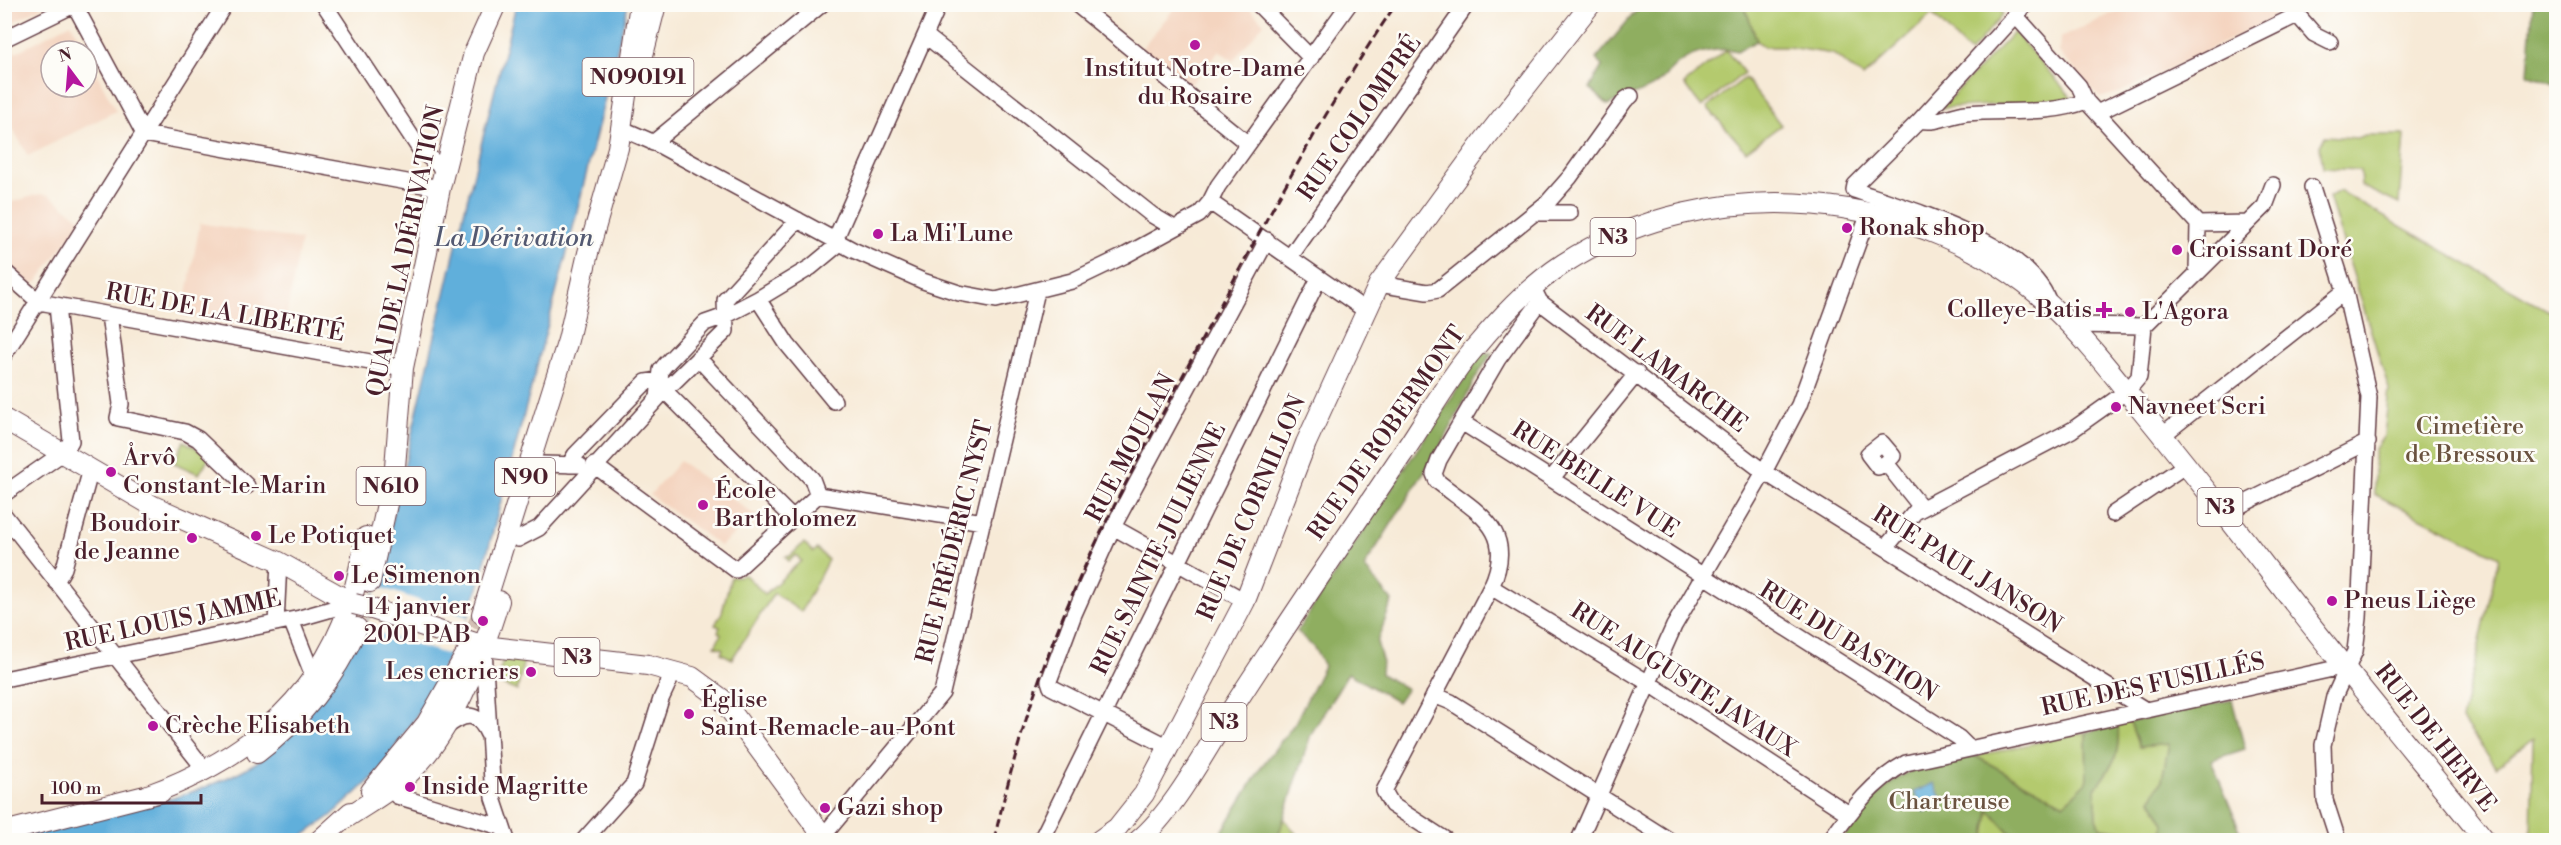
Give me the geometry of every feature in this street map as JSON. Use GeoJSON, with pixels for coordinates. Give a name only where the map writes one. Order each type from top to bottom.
{"type":"FeatureCollection","features":[{"type":"Feature","properties":{"kind":"main road","name":"N610"},"geometry":{"type":"LineString","coordinates":[[474,53],[485,4]]}},
{"type":"Feature","properties":{"kind":"main road","name":"QUAI DE LA DÉRIVATION"},"geometry":{"type":"LineString","coordinates":[[370,582],[395,467],[402,378],[443,179],[474,53],[496,4]]}},
{"type":"Feature","properties":{"kind":"main road","name":"N90"},"geometry":{"type":"LineString","coordinates":[[482,614],[568,340],[588,253],[621,139],[640,4]]}},
{"type":"Feature","properties":{"kind":"main road","name":"N090191"},"geometry":{"type":"LineString","coordinates":[[621,139],[656,4]]}},
{"type":"Feature","properties":{"kind":"main road","name":"RUE DE CORNILLON"},"geometry":{"type":"LineString","coordinates":[[1100,840],[1117,828],[1144,794],[1245,601],[1306,443],[1365,310],[1379,284],[1586,6]]}},
{"type":"Feature","properties":{"kind":"main road","name":"RUE DE ROBERMONT"},"geometry":{"type":"LineString","coordinates":[[1139,840],[1150,831],[1176,795],[1304,598],[1469,354],[1536,295],[1562,265],[1602,243],[1684,214],[1745,204],[1786,203],[1869,213],[1929,231],[1967,248],[2000,268],[2050,306],[2127,391],[2346,666]]}},
{"type":"Feature","properties":{"kind":"main road"},"geometry":{"type":"LineString","coordinates":[[343,820],[392,787],[418,764],[442,730],[484,646],[541,464],[568,340]]}},
{"type":"Feature","properties":{"kind":"main road","name":"N610"},"geometry":{"type":"LineString","coordinates":[[148,795],[206,771],[264,731],[301,693],[316,673],[338,634],[360,606],[391,420],[402,378]]}},
{"type":"Feature","properties":{"kind":"main road","name":"N3"},"geometry":{"type":"LineString","coordinates":[[4,419],[153,506],[284,566],[360,606],[463,647],[484,646],[674,671],[706,685],[722,699],[823,839]]}},
{"type":"Feature","properties":{"kind":"main road","name":"N610"},"geometry":{"type":"LineString","coordinates":[[4,832],[213,778],[239,765],[282,733],[317,693],[342,658],[357,628]]}},
{"type":"Feature","properties":{"kind":"main road"},"geometry":{"type":"LineString","coordinates":[[320,840],[343,820],[394,767],[416,740],[440,705],[463,647]]}},
{"type":"Feature","properties":{"kind":"main road","name":"RUE DE HERVE"},"geometry":{"type":"LineString","coordinates":[[2346,666],[2485,840]]}},
{"type":"Feature","properties":{"kind":"street"},"geometry":{"type":"LineString","coordinates":[[4,355],[225,4]]}},
{"type":"Feature","properties":{"kind":"street"},"geometry":{"type":"LineString","coordinates":[[324,4],[421,151],[443,179]]}},
{"type":"Feature","properties":{"kind":"street"},"geometry":{"type":"LineString","coordinates":[[653,142],[822,4]]}},
{"type":"Feature","properties":{"kind":"street"},"geometry":{"type":"LineString","coordinates":[[518,538],[539,528],[594,465],[658,398],[665,365],[705,323],[759,299],[811,267],[837,242],[939,4]]}},
{"type":"Feature","properties":{"kind":"street"},"geometry":{"type":"LineString","coordinates":[[1076,4],[1248,144]]}},
{"type":"Feature","properties":{"kind":"street"},"geometry":{"type":"LineString","coordinates":[[1258,4],[1311,58]]}},
{"type":"Feature","properties":{"kind":"street"},"geometry":{"type":"LineString","coordinates":[[621,139],[653,142],[837,242],[923,281],[959,293],[996,300],[1072,281],[1199,215],[1349,4]]}},
{"type":"Feature","properties":{"kind":"street","name":"RUE COLOMPRÉ"},"geometry":{"type":"LineString","coordinates":[[1290,257],[1467,4]]}},
{"type":"Feature","properties":{"kind":"street"},"geometry":{"type":"LineString","coordinates":[[4,39],[75,5],[144,134]]}},
{"type":"Feature","properties":{"kind":"street"},"geometry":{"type":"LineString","coordinates":[[2050,306],[2046,290],[2029,271],[1982,241],[1937,219],[1854,190],[1855,185],[1920,120],[2021,10],[2079,86],[2086,101],[2198,224],[2198,272]]}},
{"type":"Feature","properties":{"kind":"street"},"geometry":{"type":"LineString","coordinates":[[2097,113],[2292,10],[2314,34],[2330,42]]}},
{"type":"Feature","properties":{"kind":"street"},"geometry":{"type":"LineString","coordinates":[[926,36],[1152,215],[1174,228]]}},
{"type":"Feature","properties":{"kind":"street"},"geometry":{"type":"LineString","coordinates":[[1379,284],[1427,292],[1438,290],[1478,255],[1548,202],[1570,177],[1626,99],[1631,96]]}},
{"type":"Feature","properties":{"kind":"street"},"geometry":{"type":"LineString","coordinates":[[1920,120],[1930,122],[1962,114],[2066,107],[2086,101]]}},
{"type":"Feature","properties":{"kind":"street"},"geometry":{"type":"LineString","coordinates":[[144,134],[443,179]]}},
{"type":"Feature","properties":{"kind":"street"},"geometry":{"type":"LineString","coordinates":[[1887,546],[1900,527],[1922,507],[2072,430],[2127,391],[2139,377],[2144,326],[2265,206],[2273,185]]}},
{"type":"Feature","properties":{"kind":"street"},"geometry":{"type":"LineString","coordinates":[[2312,187],[2345,291],[2369,397],[2359,618],[2355,651],[2346,666],[2334,697],[2323,745],[2325,800],[2338,840]]}},
{"type":"Feature","properties":{"kind":"street"},"geometry":{"type":"LineString","coordinates":[[1210,202],[1365,310]]}},
{"type":"Feature","properties":{"kind":"street"},"geometry":{"type":"LineString","coordinates":[[1534,213],[1570,213]]}},
{"type":"Feature","properties":{"kind":"street"},"geometry":{"type":"LineString","coordinates":[[1579,840],[1600,796],[1647,682],[1674,626],[1764,472],[1799,405],[1869,213]]}},
{"type":"Feature","properties":{"kind":"street"},"geometry":{"type":"LineString","coordinates":[[569,465],[575,455],[646,382],[667,387],[726,332],[725,300],[798,220]]}},
{"type":"Feature","properties":{"kind":"street"},"geometry":{"type":"LineString","coordinates":[[2198,224],[2247,223]]}},
{"type":"Feature","properties":{"kind":"street","name":"RUE MOULAN"},"geometry":{"type":"LineString","coordinates":[[1102,714],[1048,684],[1074,614],[1113,528],[1267,240]]}},
{"type":"Feature","properties":{"kind":"street"},"geometry":{"type":"LineString","coordinates":[[4,271],[39,302]]}},
{"type":"Feature","properties":{"kind":"street","name":"RUE SAINTE-JULIENNE"},"geometry":{"type":"LineString","coordinates":[[1041,840],[1318,278]]}},
{"type":"Feature","properties":{"kind":"street","name":"RUE FRÉDÉRIC NYST"},"geometry":{"type":"LineString","coordinates":[[823,839],[942,693],[1037,291]]}},
{"type":"Feature","properties":{"kind":"street"},"geometry":{"type":"LineString","coordinates":[[2163,435],[2345,291]]}},
{"type":"Feature","properties":{"kind":"street"},"geometry":{"type":"LineString","coordinates":[[1446,840],[1392,806],[1384,791],[1491,586],[1501,558],[1497,536],[1481,517],[1437,481],[1434,474],[1439,460],[1536,295]]}},
{"type":"Feature","properties":{"kind":"street","name":"RUE LAMARCHE"},"geometry":{"type":"LineString","coordinates":[[1536,295],[1764,472]]}},
{"type":"Feature","properties":{"kind":"street"},"geometry":{"type":"LineString","coordinates":[[759,299],[787,344],[834,401]]}},
{"type":"Feature","properties":{"kind":"street","name":"RUE DE LA LIBERTÉ"},"geometry":{"type":"LineString","coordinates":[[39,302],[402,378]]}},
{"type":"Feature","properties":{"kind":"street"},"geometry":{"type":"LineString","coordinates":[[4,494],[64,452],[71,441],[57,306]]}},
{"type":"Feature","properties":{"kind":"street"},"geometry":{"type":"LineString","coordinates":[[109,315],[121,404],[118,418],[185,432],[198,439],[247,486]]}},
{"type":"Feature","properties":{"kind":"street"},"geometry":{"type":"LineString","coordinates":[[2069,325],[2144,326]]}},
{"type":"Feature","properties":{"kind":"street"},"geometry":{"type":"LineString","coordinates":[[698,358],[812,479],[818,495]]}},
{"type":"Feature","properties":{"kind":"street"},"geometry":{"type":"LineString","coordinates":[[1552,478],[1637,373]]}},
{"type":"Feature","properties":{"kind":"street"},"geometry":{"type":"LineString","coordinates":[[660,386],[792,518]]}},
{"type":"Feature","properties":{"kind":"street","name":"RUE BELLE VUE"},"geometry":{"type":"LineString","coordinates":[[1462,423],[1552,478],[1702,577]]}},
{"type":"Feature","properties":{"kind":"street"},"geometry":{"type":"LineString","coordinates":[[2225,513],[2368,442]]}},
{"type":"Feature","properties":{"kind":"street"},"geometry":{"type":"LineString","coordinates":[[1886,463],[1922,507]]}},
{"type":"Feature","properties":{"kind":"street"},"geometry":{"type":"LineString","coordinates":[[541,464],[594,465],[736,570],[818,495]]}},
{"type":"Feature","properties":{"kind":"street"},"geometry":{"type":"LineString","coordinates":[[2113,514],[2186,465]]}},
{"type":"Feature","properties":{"kind":"street"},"geometry":{"type":"LineString","coordinates":[[56,582],[64,568],[91,469]]}},
{"type":"Feature","properties":{"kind":"street","name":"RUE PAUL JANSON"},"geometry":{"type":"LineString","coordinates":[[1764,472],[1887,546],[2144,709]]}},
{"type":"Feature","properties":{"kind":"street"},"geometry":{"type":"LineString","coordinates":[[818,495],[983,522]]}},
{"type":"Feature","properties":{"kind":"street"},"geometry":{"type":"LineString","coordinates":[[4,515],[206,771]]}},
{"type":"Feature","properties":{"kind":"street"},"geometry":{"type":"LineString","coordinates":[[1113,528],[1245,601]]}},
{"type":"Feature","properties":{"kind":"street"},"geometry":{"type":"LineString","coordinates":[[284,566],[284,621],[310,668],[316,673]]}},
{"type":"Feature","properties":{"kind":"street","name":"RUE DU BASTION"},"geometry":{"type":"LineString","coordinates":[[1702,577],[1959,738],[1969,748]]}},
{"type":"Feature","properties":{"kind":"street","name":"RUE AUGUSTE JAVAUX"},"geometry":{"type":"LineString","coordinates":[[1491,586],[1647,682],[1849,814]]}},
{"type":"Feature","properties":{"kind":"street","name":"RUE LOUIS JAMME"},"geometry":{"type":"LineString","coordinates":[[5,674],[116,656],[360,606]]}},
{"type":"Feature","properties":{"kind":"street"},"geometry":{"type":"LineString","coordinates":[[484,646],[493,798],[504,834]]}},
{"type":"Feature","properties":{"kind":"street","name":"RUE DES FUSILLÉS"},"geometry":{"type":"LineString","coordinates":[[1830,840],[1849,814],[1888,772],[1906,763],[2346,666]]}},
{"type":"Feature","properties":{"kind":"street"},"geometry":{"type":"LineString","coordinates":[[584,840],[634,784],[661,699],[674,671]]}},
{"type":"Feature","properties":{"kind":"street"},"geometry":{"type":"LineString","coordinates":[[1434,695],[1451,702],[1669,840]]}},
{"type":"Feature","properties":{"kind":"street"},"geometry":{"type":"LineString","coordinates":[[1102,714],[1167,747]]}},
{"type":"Feature","properties":{"kind":"street"},"geometry":{"type":"LineString","coordinates":[[442,730],[461,717],[473,716],[480,720],[489,737]]}},
{"type":"Feature","properties":{"kind":"street"},"geometry":{"type":"LineString","coordinates":[[392,787],[397,796],[504,834]]}},
{"type":"Feature","properties":{"kind":"shaded area"},"geometry":{"type":"Polygon","coordinates":[[[5,4],[46,4],[46,5],[5,26],[5,4]]]}},
{"type":"Feature","properties":{"kind":"shaded area","name":"Institut Notre-Dame du Rosaire"},"geometry":{"type":"Polygon","coordinates":[[[1177,5],[1246,5],[1264,23],[1233,61],[1219,50],[1189,87],[1142,48],[1177,5]]]}},
{"type":"Feature","properties":{"kind":"shaded area"},"geometry":{"type":"Polygon","coordinates":[[[2130,5],[2277,5],[2272,19],[2121,92],[2100,98],[2059,52],[2060,38],[2130,5]]]}},
{"type":"Feature","properties":{"kind":"shaded area"},"geometry":{"type":"Polygon","coordinates":[[[71,23],[79,39],[41,39],[71,23]]]}},
{"type":"Feature","properties":{"kind":"shaded area"},"geometry":{"type":"Polygon","coordinates":[[[39,40],[39,99],[99,99],[99,78],[116,111],[28,156],[5,114],[5,98],[10,96],[5,70],[5,52],[12,48],[15,53],[39,40]]]}},
{"type":"Feature","properties":{"kind":"shaded area"},"geometry":{"type":"Polygon","coordinates":[[[40,194],[49,195],[82,220],[36,283],[29,283],[5,259],[5,204],[40,194]]]}},
{"type":"Feature","properties":{"kind":"shaded area"},"geometry":{"type":"Polygon","coordinates":[[[200,223],[301,240],[283,334],[183,316],[200,223]]]}},
{"type":"Feature","properties":{"kind":"shaded area","name":"École Bartholomez"},"geometry":{"type":"Polygon","coordinates":[[[680,461],[756,516],[720,546],[650,495],[680,461]]]}},
{"type":"Feature","properties":{"kind":"green space"},"geometry":{"type":"Polygon","coordinates":[[[1995,4],[2003,14],[1970,53],[1932,14],[1863,77],[1833,54],[1788,47],[1765,47],[1757,41],[1744,5],[1995,4]]]}},
{"type":"Feature","properties":{"kind":"green space"},"geometry":{"type":"Polygon","coordinates":[[[2377,4],[2458,5],[2458,8],[2378,8],[2377,4]]]}},
{"type":"Feature","properties":{"kind":"green space"},"geometry":{"type":"Polygon","coordinates":[[[2533,4],[2556,5],[2556,85],[2528,74],[2533,4]]]}},
{"type":"Feature","properties":{"kind":"green space"},"geometry":{"type":"Polygon","coordinates":[[[1641,5],[1744,5],[1757,41],[1737,51],[1715,50],[1685,59],[1658,83],[1608,105],[1590,88],[1602,66],[1596,59],[1641,5]]]}},
{"type":"Feature","properties":{"kind":"green space"},"geometry":{"type":"Polygon","coordinates":[[[2014,32],[2074,100],[1941,108],[2014,32]]]}},
{"type":"Feature","properties":{"kind":"green space"},"geometry":{"type":"Polygon","coordinates":[[[1726,50],[1744,73],[1702,107],[1684,84],[1726,50]]]}},
{"type":"Feature","properties":{"kind":"green space"},"geometry":{"type":"Polygon","coordinates":[[[1745,78],[1781,125],[1746,151],[1707,107],[1745,78]]]}},
{"type":"Feature","properties":{"kind":"green space"},"geometry":{"type":"Polygon","coordinates":[[[2365,135],[2404,135],[2399,204],[2361,186],[2360,170],[2323,168],[2320,146],[2325,136],[2358,138],[2365,135]]]}},
{"type":"Feature","properties":{"kind":"green space","name":"Cimetière de Bressoux"},"geometry":{"type":"Polygon","coordinates":[[[2339,191],[2556,315],[2556,840],[2531,840],[2533,738],[2496,767],[2462,720],[2499,557],[2374,494],[2374,450],[2384,436],[2389,389],[2329,197],[2339,191]]]}},
{"type":"Feature","properties":{"kind":"green space"},"geometry":{"type":"Polygon","coordinates":[[[1481,353],[1492,353],[1475,379],[1445,439],[1364,567],[1392,601],[1377,642],[1382,660],[1381,674],[1407,689],[1397,702],[1348,673],[1311,734],[1277,840],[1217,840],[1262,766],[1295,723],[1324,666],[1314,648],[1297,631],[1481,353]]]}},
{"type":"Feature","properties":{"kind":"green space"},"geometry":{"type":"Polygon","coordinates":[[[184,441],[210,456],[199,474],[174,463],[184,441]]]}},
{"type":"Feature","properties":{"kind":"green space"},"geometry":{"type":"Polygon","coordinates":[[[804,543],[813,552],[817,549],[828,560],[801,612],[774,593],[732,659],[721,653],[723,649],[715,646],[721,634],[718,632],[720,627],[715,625],[722,612],[731,577],[745,575],[765,594],[801,561],[796,555],[789,561],[785,557],[790,556],[804,543]]]}},
{"type":"Feature","properties":{"kind":"green space"},"geometry":{"type":"Polygon","coordinates":[[[510,658],[524,660],[517,691],[496,682],[503,661],[510,658]]]}},
{"type":"Feature","properties":{"kind":"green space","name":"Chartreuse"},"geometry":{"type":"Polygon","coordinates":[[[2232,700],[2245,749],[2211,760],[2244,840],[2031,840],[2009,832],[1989,810],[1985,836],[1994,840],[1842,840],[1874,799],[1903,775],[1929,764],[1975,756],[2064,804],[2087,782],[2086,732],[2118,725],[2117,752],[2107,773],[2095,788],[2097,818],[2101,828],[2160,837],[2165,823],[2151,799],[2162,780],[2169,744],[2139,747],[2130,722],[2232,700]]]}},
{"type":"Feature","properties":{"kind":"green space"},"geometry":{"type":"Polygon","coordinates":[[[2130,722],[2139,747],[2169,744],[2162,780],[2151,799],[2165,823],[2160,837],[2101,828],[2097,818],[2095,788],[2107,773],[2117,752],[2118,725],[2130,722]]]}},
{"type":"Feature","properties":{"kind":"green space"},"geometry":{"type":"Polygon","coordinates":[[[2086,732],[2087,783],[2063,804],[1975,756],[2086,732]]]}},
{"type":"Feature","properties":{"kind":"green space"},"geometry":{"type":"Polygon","coordinates":[[[1989,810],[2009,832],[2031,840],[1994,840],[1985,836],[1989,810]]]}},
{"type":"Feature","properties":{"kind":"green space"},"geometry":{"type":"Polygon","coordinates":[[[1283,817],[1297,835],[1296,840],[1277,840],[1283,817]]]}},
{"type":"Feature","properties":{"kind":"water","name":"La Dérivation"},"geometry":{"type":"Polygon","coordinates":[[[516,5],[628,5],[566,256],[478,588],[468,617],[427,700],[378,773],[331,816],[297,840],[5,840],[204,788],[265,757],[366,628],[463,217],[516,5]]]}},
{"type":"Feature","properties":{"kind":"water"},"geometry":{"type":"Polygon","coordinates":[[[1934,783],[1943,803],[1924,812],[1914,792],[1934,783]]]}},
{"type":"Feature","properties":{"kind":"pier"},"geometry":{"type":"Polygon","coordinates":[[[377,586],[468,617],[452,656],[366,629],[377,586]]]}},
{"type":"Feature","properties":{"kind":"tunnel"},"geometry":{"type":"LineString","coordinates":[[465,656],[482,614]]}},
{"type":"Feature","properties":{"kind":"railway"},"geometry":{"type":"LineString","coordinates":[[994,840],[1019,743],[1042,671],[1066,608],[1101,532],[1293,172],[1343,87],[1396,4]]}},
{"type":"Feature","properties":{"kind":"place","name":"Institut Notre-Dame du Rosaire"},"geometry":{"type":"Point","coordinates":[1195,45]}},
{"type":"Feature","properties":{"kind":"place","name":"Ronak shop"},"geometry":{"type":"Point","coordinates":[1847,228]}},
{"type":"Feature","properties":{"kind":"place","name":"La Mi'Lune"},"geometry":{"type":"Point","coordinates":[878,234]}},
{"type":"Feature","properties":{"kind":"place","name":"Croissant Doré"},"geometry":{"type":"Point","coordinates":[2177,250]}},
{"type":"Feature","properties":{"kind":"place","name":"Colleye-Batis"},"geometry":{"type":"Point","coordinates":[2104,310]}},
{"type":"Feature","properties":{"kind":"place","name":"L'Agora"},"geometry":{"type":"Point","coordinates":[2130,312]}},
{"type":"Feature","properties":{"kind":"place","name":"Navneet Scri"},"geometry":{"type":"Point","coordinates":[2116,407]}},
{"type":"Feature","properties":{"kind":"place","name":"Årvô Constant-le-Marin"},"geometry":{"type":"Point","coordinates":[111,472]}},
{"type":"Feature","properties":{"kind":"place","name":"École Bartholomez"},"geometry":{"type":"Point","coordinates":[703,505]}},
{"type":"Feature","properties":{"kind":"place","name":"Le Potiquet"},"geometry":{"type":"Point","coordinates":[256,536]}},
{"type":"Feature","properties":{"kind":"place","name":"Boudoir de Jeanne"},"geometry":{"type":"Point","coordinates":[192,538]}},
{"type":"Feature","properties":{"kind":"place","name":"Le Simenon"},"geometry":{"type":"Point","coordinates":[339,576]}},
{"type":"Feature","properties":{"kind":"place","name":"Pneus Liège"},"geometry":{"type":"Point","coordinates":[2332,601]}},
{"type":"Feature","properties":{"kind":"place","name":"14 janvier 2001 PAB"},"geometry":{"type":"Point","coordinates":[483,621]}},
{"type":"Feature","properties":{"kind":"place","name":"Les encriers"},"geometry":{"type":"Point","coordinates":[531,672]}},
{"type":"Feature","properties":{"kind":"place","name":"Église Saint-Remacle-au-Pont"},"geometry":{"type":"Point","coordinates":[689,714]}},
{"type":"Feature","properties":{"kind":"place","name":"Crèche Elisabeth"},"geometry":{"type":"Point","coordinates":[153,726]}},
{"type":"Feature","properties":{"kind":"place","name":"Inside Magritte"},"geometry":{"type":"Point","coordinates":[410,787]}},
{"type":"Feature","properties":{"kind":"place","name":"Gazi shop"},"geometry":{"type":"Point","coordinates":[825,808]}}]}
